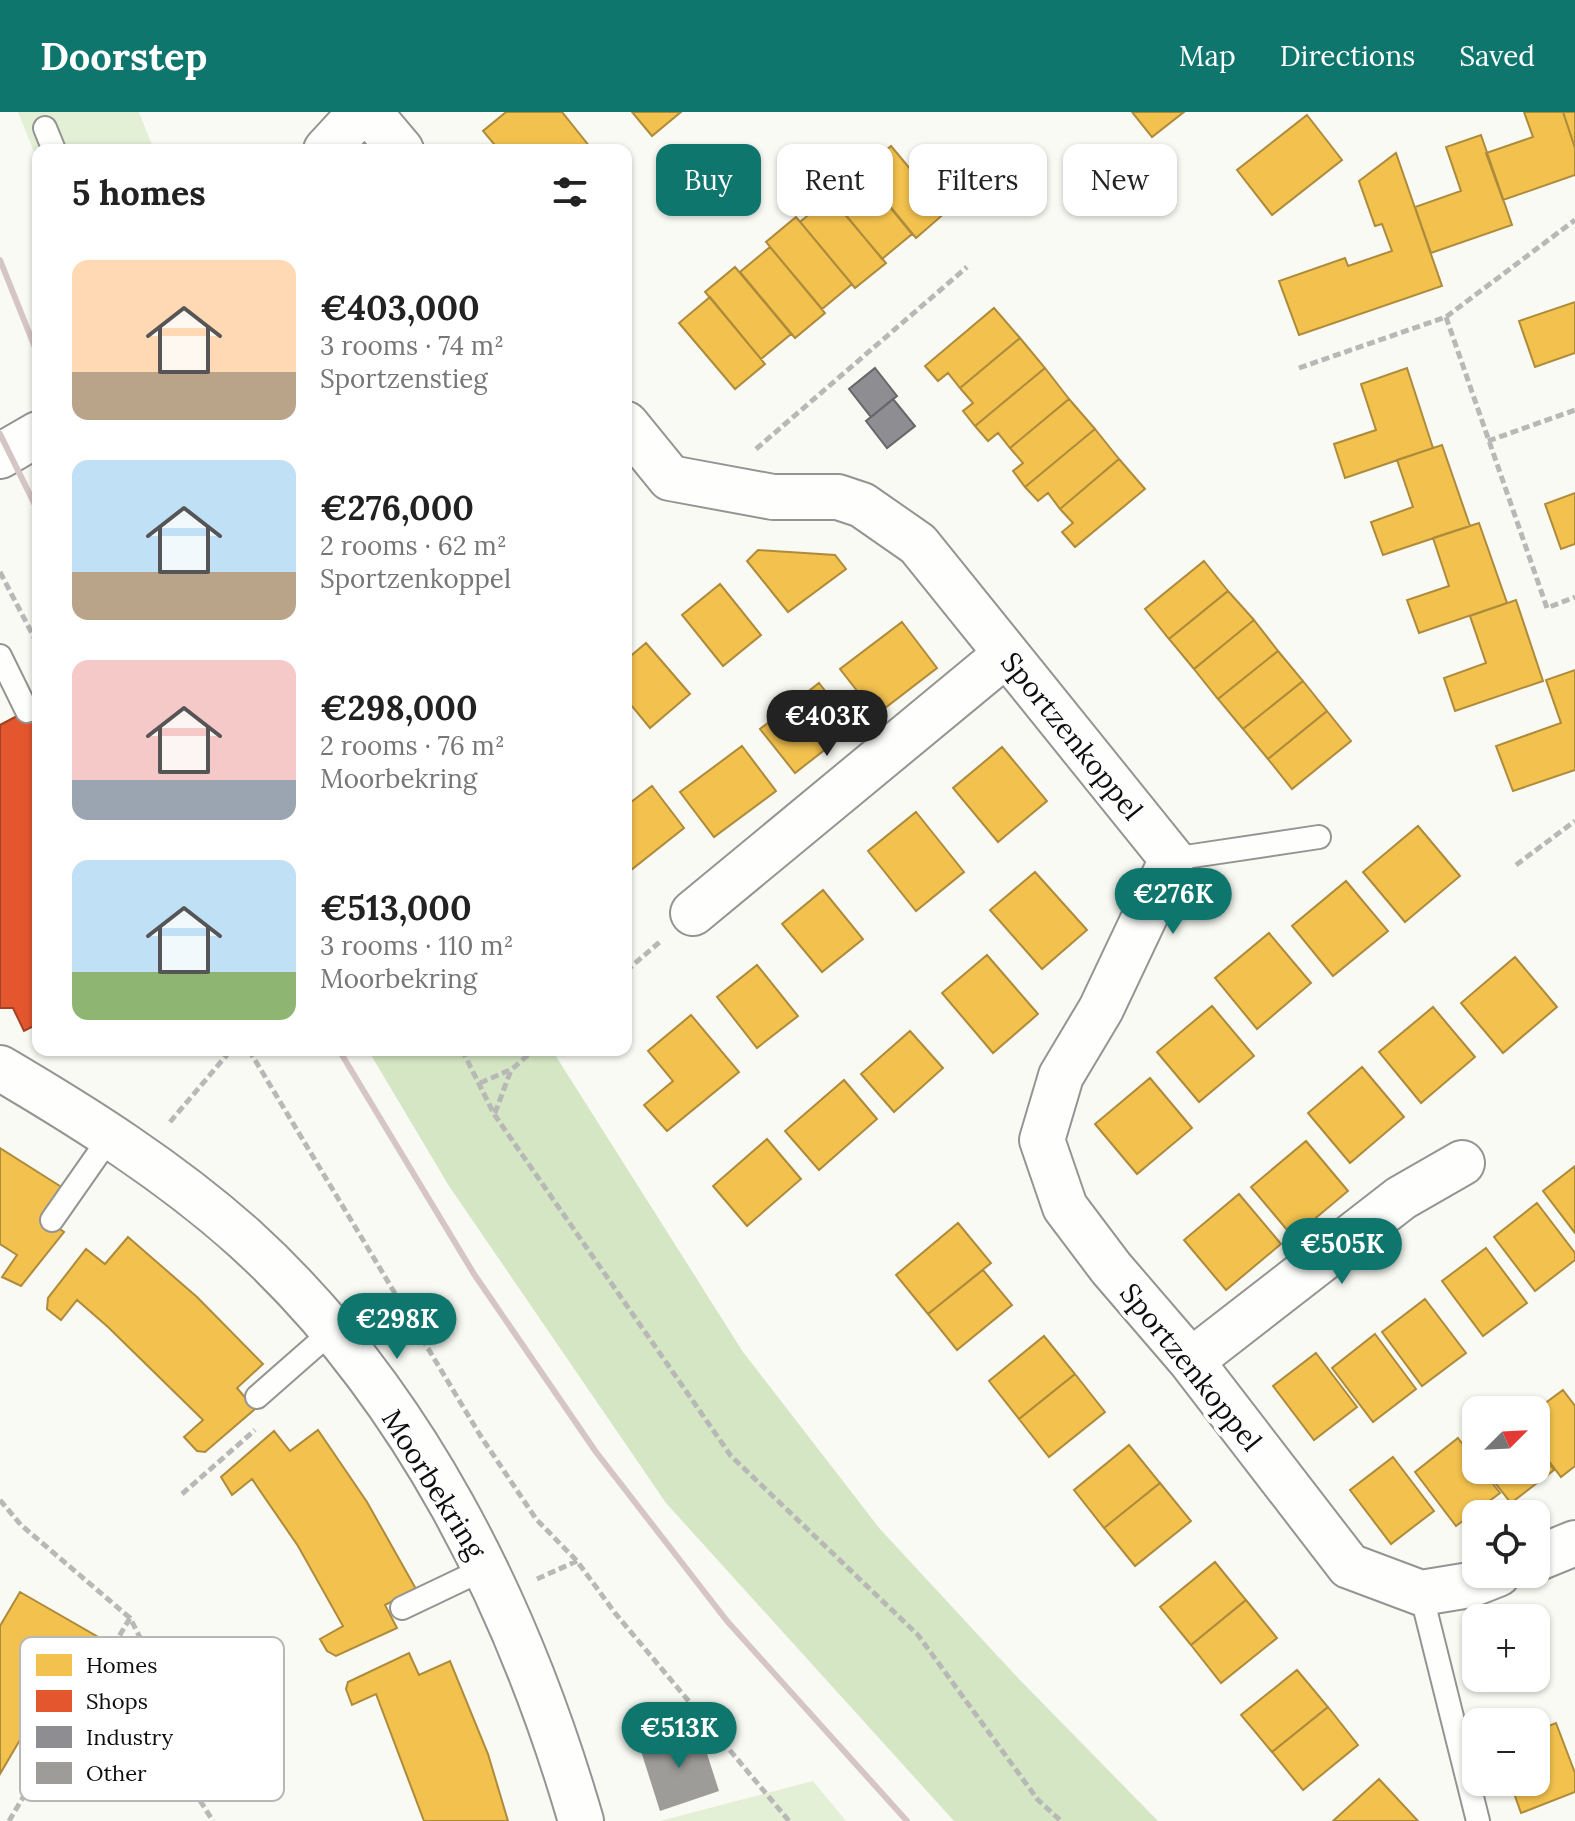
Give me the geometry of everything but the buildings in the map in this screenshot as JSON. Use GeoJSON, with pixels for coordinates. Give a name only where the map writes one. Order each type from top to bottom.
{"type":"FeatureCollection","features":[{"type":"Feature","properties":{"kind":"street"},"geometry":{"type":"LineString","coordinates":[[332,144],[361,112]]}},
{"type":"Feature","properties":{"kind":"street"},"geometry":{"type":"LineString","coordinates":[[369,112],[396,144]]}},
{"type":"Feature","properties":{"kind":"street","name":"Sportzenkoppel"},"geometry":{"type":"LineString","coordinates":[[632,431],[670,478],[773,497],[838,497],[862,505],[918,544],[1172,859],[1101,1009],[1061,1076],[1042,1140],[1065,1207],[1111,1268],[1191,1361],[1349,1566],[1421,1593],[1462,1586]]}},
{"type":"Feature","properties":{"kind":"street"},"geometry":{"type":"LineString","coordinates":[[0,456],[32,437]]}},
{"type":"Feature","properties":{"kind":"street"},"geometry":{"type":"LineString","coordinates":[[693,913],[1005,655]]}},
{"type":"Feature","properties":{"kind":"street","name":"Moorbekring"},"geometry":{"type":"LineString","coordinates":[[0,1068],[126,1147],[243,1238],[331,1332],[422,1457],[486,1568],[531,1670],[581,1821]]}},
{"type":"Feature","properties":{"kind":"street"},"geometry":{"type":"LineString","coordinates":[[1191,1361],[1401,1198],[1462,1163]]}},
{"type":"Feature","properties":{"kind":"street"},"geometry":{"type":"LineString","coordinates":[[1550,1553],[1575,1543]]}},
{"type":"Feature","properties":{"kind":"lane"},"geometry":{"type":"LineString","coordinates":[[45,128],[52,144]]}},
{"type":"Feature","properties":{"kind":"lane"},"geometry":{"type":"LineString","coordinates":[[0,656],[27,711]]}},
{"type":"Feature","properties":{"kind":"lane"},"geometry":{"type":"LineString","coordinates":[[1172,859],[1319,837]]}},
{"type":"Feature","properties":{"kind":"lane"},"geometry":{"type":"LineString","coordinates":[[52,1220],[126,1147]]}},
{"type":"Feature","properties":{"kind":"lane"},"geometry":{"type":"LineString","coordinates":[[257,1397],[331,1332]]}},
{"type":"Feature","properties":{"kind":"lane"},"geometry":{"type":"LineString","coordinates":[[402,1608],[486,1568]]}},
{"type":"Feature","properties":{"kind":"lane"},"geometry":{"type":"LineString","coordinates":[[1421,1593],[1478,1821]]}},
{"type":"Feature","properties":{"kind":"path"},"geometry":{"type":"LineString","coordinates":[[1299,368],[1446,317],[1575,220]]}},
{"type":"Feature","properties":{"kind":"path"},"geometry":{"type":"LineString","coordinates":[[713,486],[967,267]]}},
{"type":"Feature","properties":{"kind":"path"},"geometry":{"type":"LineString","coordinates":[[1446,317],[1547,608],[1575,597]]}},
{"type":"Feature","properties":{"kind":"path"},"geometry":{"type":"LineString","coordinates":[[1488,441],[1575,410]]}},
{"type":"Feature","properties":{"kind":"path"},"geometry":{"type":"LineString","coordinates":[[0,572],[32,633]]}},
{"type":"Feature","properties":{"kind":"path"},"geometry":{"type":"LineString","coordinates":[[1516,865],[1575,821]]}},
{"type":"Feature","properties":{"kind":"path"},"geometry":{"type":"LineString","coordinates":[[126,1147],[225,1056]]}},
{"type":"Feature","properties":{"kind":"path"},"geometry":{"type":"LineString","coordinates":[[253,1056],[480,1435],[536,1519],[577,1561],[615,1613],[789,1821]]}},
{"type":"Feature","properties":{"kind":"path"},"geometry":{"type":"LineString","coordinates":[[465,1056],[494,1114],[731,1456],[918,1635],[1038,1800],[1061,1821]]}},
{"type":"Feature","properties":{"kind":"path"},"geometry":{"type":"LineString","coordinates":[[480,1083],[512,1069],[527,1056]]}},
{"type":"Feature","properties":{"kind":"path"},"geometry":{"type":"LineString","coordinates":[[494,1114],[512,1069]]}},
{"type":"Feature","properties":{"kind":"path"},"geometry":{"type":"LineString","coordinates":[[0,1500],[21,1525],[130,1618],[140,1637]]}},
{"type":"Feature","properties":{"kind":"path"},"geometry":{"type":"LineString","coordinates":[[119,1637],[130,1618]]}},
{"type":"Feature","properties":{"kind":"path"},"geometry":{"type":"LineString","coordinates":[[9,1821],[21,1801]]}},
{"type":"Feature","properties":{"kind":"path"},"geometry":{"type":"LineString","coordinates":[[200,1801],[213,1821]]}},
{"type":"Feature","properties":{"kind":"green space"},"geometry":{"type":"Polygon","coordinates":[[[18,112],[139,112],[152,144],[32,144],[32,147],[18,112]]]}},
{"type":"Feature","properties":{"kind":"green space"},"geometry":{"type":"Polygon","coordinates":[[[372,1056],[556,1056],[743,1352],[880,1529],[1018,1678],[1158,1821],[954,1821],[666,1503],[449,1186],[372,1056]]]}},
{"type":"Feature","properties":{"kind":"green space"},"geometry":{"type":"Polygon","coordinates":[[[813,1781],[846,1821],[660,1821],[813,1781]]]}},
{"type":"Feature","properties":{"kind":"railway"},"geometry":{"type":"LineString","coordinates":[[0,260],[32,340]]}},
{"type":"Feature","properties":{"kind":"railway"},"geometry":{"type":"LineString","coordinates":[[0,434],[32,499]]}},
{"type":"Feature","properties":{"kind":"railway"},"geometry":{"type":"LineString","coordinates":[[343,1056],[474,1274],[596,1452],[727,1621],[907,1821]]}}]}
